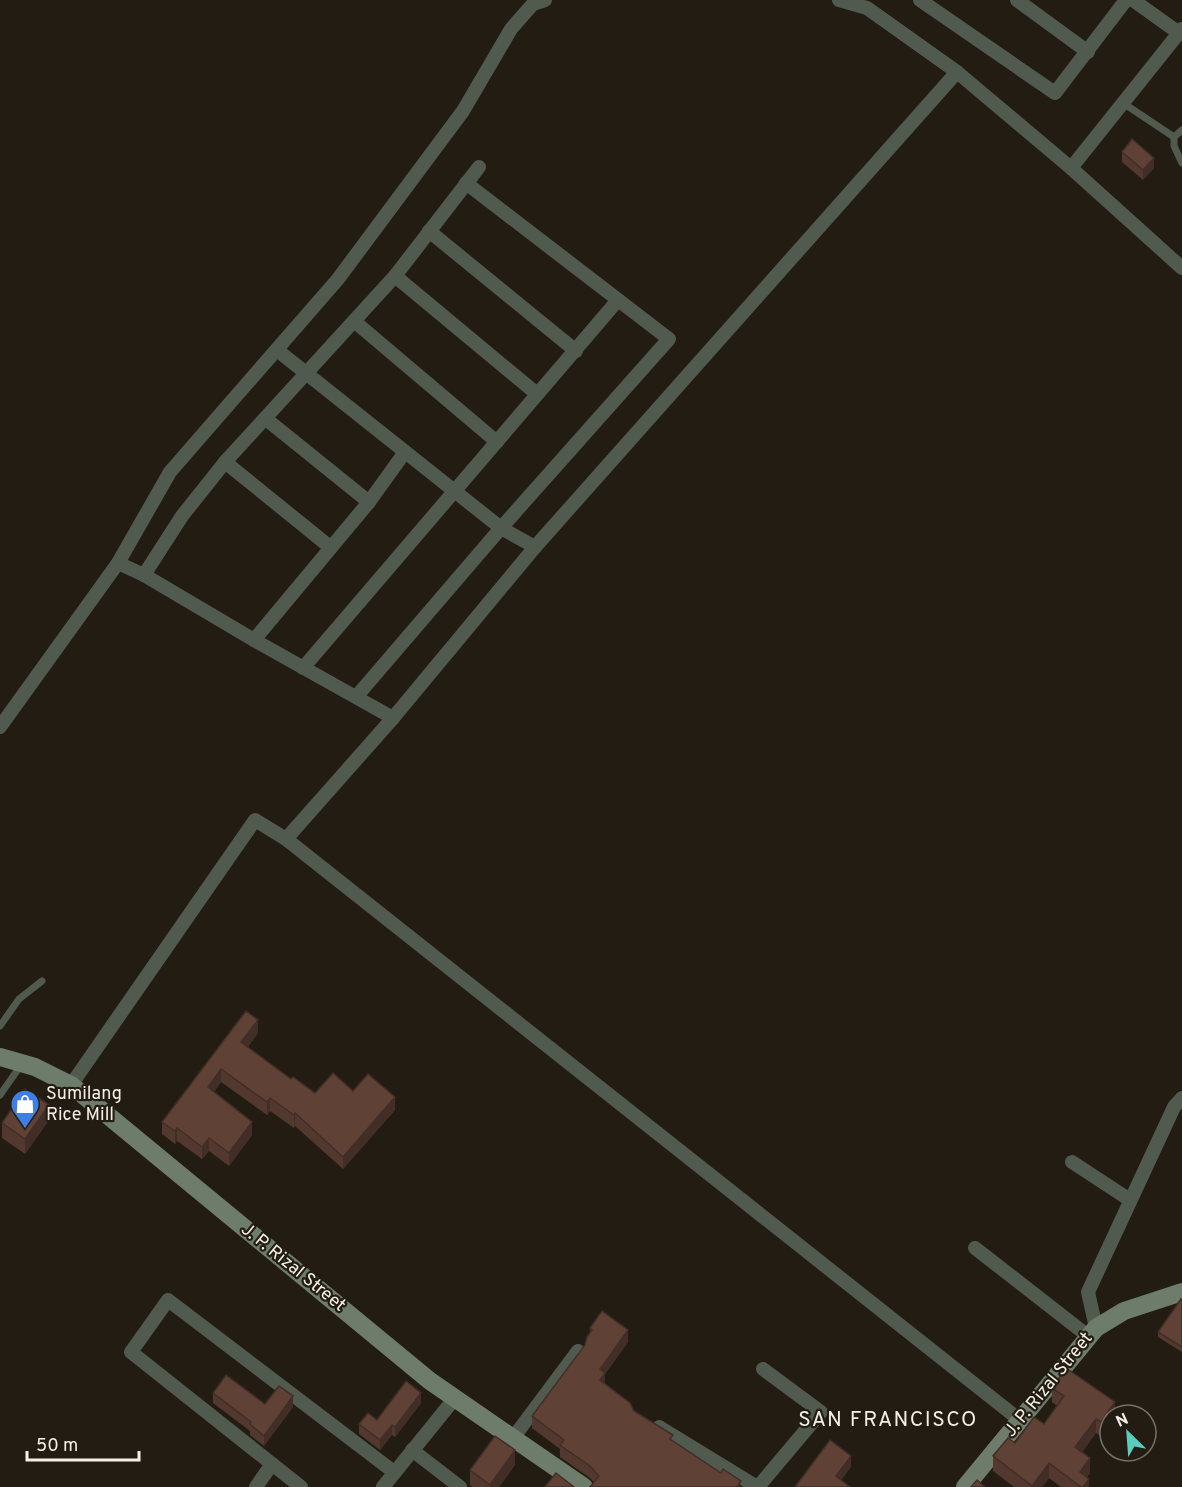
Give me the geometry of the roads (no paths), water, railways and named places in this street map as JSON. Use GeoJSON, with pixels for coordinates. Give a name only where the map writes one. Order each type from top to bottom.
{"type":"FeatureCollection","features":[{"type":"Feature","properties":{"kind":"main road","name":"J. P. Rizal Street"},"geometry":{"type":"LineString","coordinates":[[0,1057],[35,1067],[71,1085],[421,1374],[584,1487]]}},
{"type":"Feature","properties":{"kind":"main road","name":"J. P. Rizal Street"},"geometry":{"type":"LineString","coordinates":[[966,1487],[1092,1332],[1124,1311],[1182,1292]]}},
{"type":"Feature","properties":{"kind":"street"},"geometry":{"type":"LineString","coordinates":[[0,727],[118,563],[170,472],[338,279],[463,111],[511,29],[533,4],[545,0]]}},
{"type":"Feature","properties":{"kind":"street"},"geometry":{"type":"LineString","coordinates":[[839,0],[867,8],[957,72],[1071,168],[1182,268]]}},
{"type":"Feature","properties":{"kind":"street"},"geometry":{"type":"LineString","coordinates":[[920,0],[1055,93],[1126,0]]}},
{"type":"Feature","properties":{"kind":"street"},"geometry":{"type":"LineString","coordinates":[[1017,0],[1088,52]]}},
{"type":"Feature","properties":{"kind":"street"},"geometry":{"type":"LineString","coordinates":[[1071,168],[1180,31],[1133,0]]}},
{"type":"Feature","properties":{"kind":"street"},"geometry":{"type":"LineString","coordinates":[[286,839],[393,718],[535,547],[957,72]]}},
{"type":"Feature","properties":{"kind":"street"},"geometry":{"type":"LineString","coordinates":[[144,575],[182,516],[225,462],[395,276],[479,167]]}},
{"type":"Feature","properties":{"kind":"street"},"geometry":{"type":"LineString","coordinates":[[356,697],[501,528],[669,339],[466,183]]}},
{"type":"Feature","properties":{"kind":"street"},"geometry":{"type":"LineString","coordinates":[[429,231],[576,351]]}},
{"type":"Feature","properties":{"kind":"street"},"geometry":{"type":"LineString","coordinates":[[395,276],[537,394]]}},
{"type":"Feature","properties":{"kind":"street"},"geometry":{"type":"LineString","coordinates":[[303,668],[618,300]]}},
{"type":"Feature","properties":{"kind":"street"},"geometry":{"type":"LineString","coordinates":[[354,321],[497,442]]}},
{"type":"Feature","properties":{"kind":"street"},"geometry":{"type":"LineString","coordinates":[[277,350],[501,528],[535,547]]}},
{"type":"Feature","properties":{"kind":"street"},"geometry":{"type":"LineString","coordinates":[[266,419],[369,502]]}},
{"type":"Feature","properties":{"kind":"street"},"geometry":{"type":"LineString","coordinates":[[254,640],[369,502],[405,452]]}},
{"type":"Feature","properties":{"kind":"street"},"geometry":{"type":"LineString","coordinates":[[225,462],[330,547]]}},
{"type":"Feature","properties":{"kind":"street"},"geometry":{"type":"LineString","coordinates":[[118,563],[144,575],[393,718]]}},
{"type":"Feature","properties":{"kind":"street"},"geometry":{"type":"LineString","coordinates":[[71,1085],[255,820],[286,839],[1021,1421]]}},
{"type":"Feature","properties":{"kind":"street"},"geometry":{"type":"LineString","coordinates":[[1092,1332],[1088,1292],[1174,1107],[1182,1098]]}},
{"type":"Feature","properties":{"kind":"street"},"geometry":{"type":"LineString","coordinates":[[1072,1162],[1130,1200]]}},
{"type":"Feature","properties":{"kind":"street"},"geometry":{"type":"LineString","coordinates":[[975,1248],[1092,1332]]}},
{"type":"Feature","properties":{"kind":"street"},"geometry":{"type":"LineString","coordinates":[[301,1487],[131,1352],[168,1300],[394,1472]]}},
{"type":"Feature","properties":{"kind":"street"},"geometry":{"type":"LineString","coordinates":[[513,1438],[578,1351]]}},
{"type":"Feature","properties":{"kind":"street"},"geometry":{"type":"LineString","coordinates":[[649,1421],[758,1487],[821,1412],[763,1369]]}},
{"type":"Feature","properties":{"kind":"street"},"geometry":{"type":"LineString","coordinates":[[383,1487],[454,1398]]}},
{"type":"Feature","properties":{"kind":"street"},"geometry":{"type":"LineString","coordinates":[[412,1450],[460,1487]]}},
{"type":"Feature","properties":{"kind":"street"},"geometry":{"type":"LineString","coordinates":[[256,1487],[272,1464]]}},
{"type":"Feature","properties":{"kind":"lane"},"geometry":{"type":"LineString","coordinates":[[1123,103],[1174,137]]}},
{"type":"Feature","properties":{"kind":"lane"},"geometry":{"type":"LineString","coordinates":[[1182,130],[1174,137],[1174,146],[1182,163]]}},
{"type":"Feature","properties":{"kind":"lane"},"geometry":{"type":"LineString","coordinates":[[0,1026],[19,999],[42,981]]}},
{"type":"Feature","properties":{"kind":"lane"},"geometry":{"type":"LineString","coordinates":[[0,1095],[23,1063]]}},
{"type":"Feature","properties":{"kind":"place","name":"Sumilang Rice Mill"},"geometry":{"type":"Point","coordinates":[25,1130]}},
{"type":"Feature","properties":{"kind":"district","name":"SAN FRANCISCO"},"geometry":{"type":"Point","coordinates":[888,1420]}}]}
